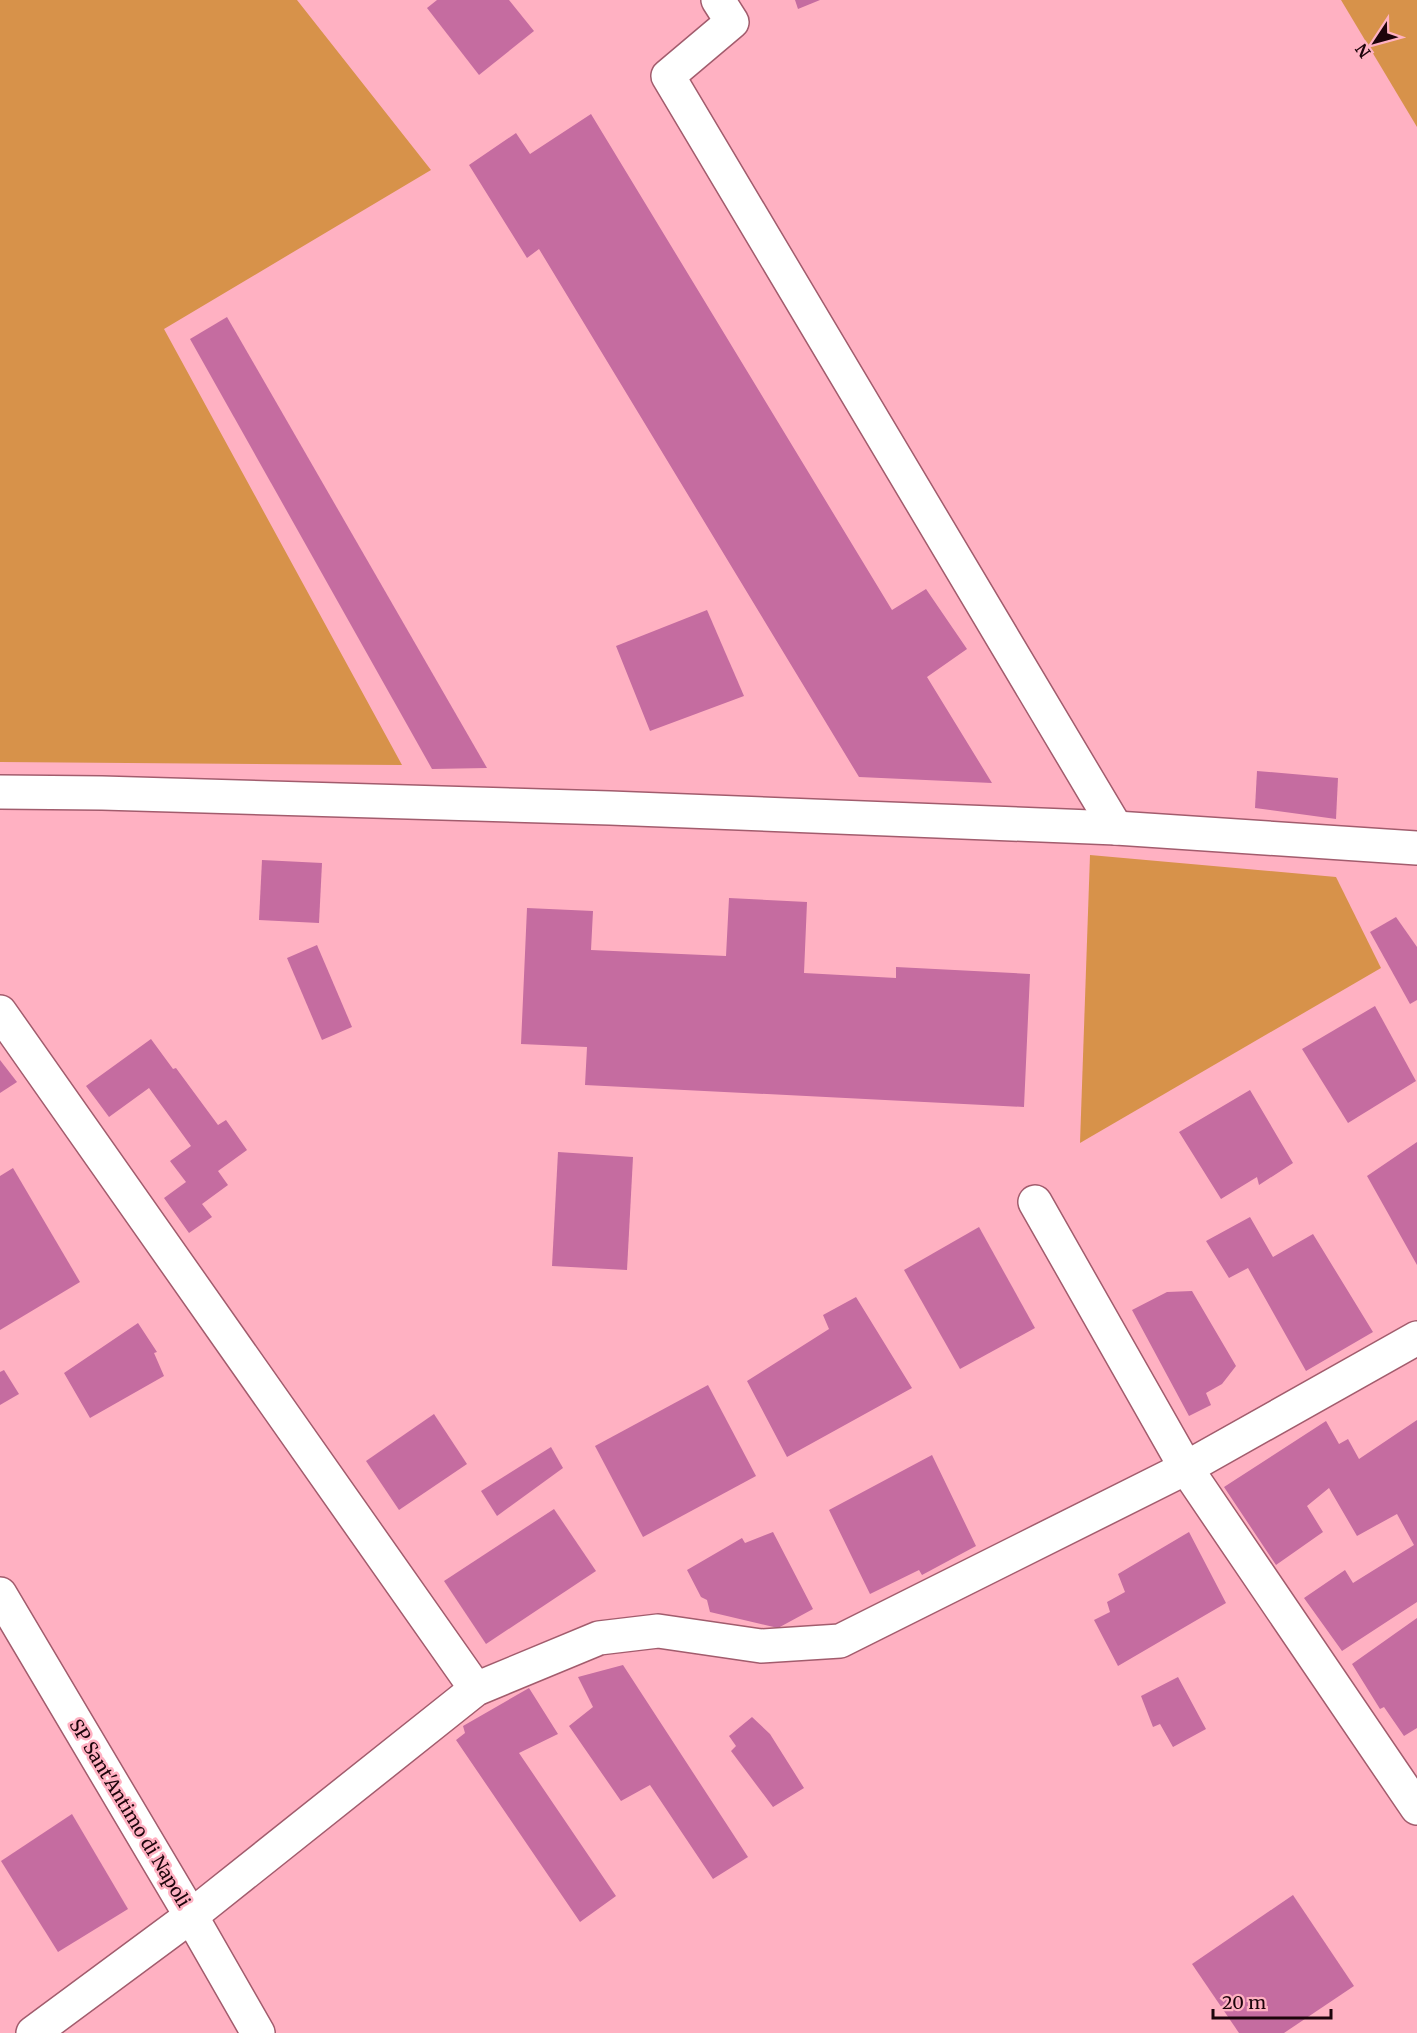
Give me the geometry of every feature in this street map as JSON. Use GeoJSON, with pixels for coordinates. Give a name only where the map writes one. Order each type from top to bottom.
{"type":"FeatureCollection","features":[{"type":"Feature","properties":{"kind":"street"},"geometry":{"type":"LineString","coordinates":[[718,0],[732,22],[668,76],[1116,828]]}},
{"type":"Feature","properties":{"kind":"street"},"geometry":{"type":"LineString","coordinates":[[0,792],[598,808],[1116,828],[1417,848]]}},
{"type":"Feature","properties":{"kind":"street"},"geometry":{"type":"LineString","coordinates":[[0,1012],[476,1689]]}},
{"type":"Feature","properties":{"kind":"street"},"geometry":{"type":"LineString","coordinates":[[1035,1202],[1186,1468],[1417,1808]]}},
{"type":"Feature","properties":{"kind":"street"},"geometry":{"type":"LineString","coordinates":[[33,2033],[191,1916],[476,1689],[599,1638],[658,1631],[761,1646],[840,1641],[1186,1468],[1417,1338]]}},
{"type":"Feature","properties":{"kind":"street","name":"SP Sant'Antimo di Napoli"},"geometry":{"type":"LineString","coordinates":[[0,1594],[258,2033]]}},
{"type":"Feature","properties":{"kind":"shaded area"},"geometry":{"type":"Polygon","coordinates":[[[0,0],[297,0],[431,170],[164,329],[402,765],[0,762],[0,0]]]}},
{"type":"Feature","properties":{"kind":"shaded area"},"geometry":{"type":"Polygon","coordinates":[[[1341,0],[1417,0],[1417,127],[1341,0]]]}},
{"type":"Feature","properties":{"kind":"shaded area"},"geometry":{"type":"Polygon","coordinates":[[[1090,855],[1336,877],[1381,968],[1080,1143],[1090,855]]]}},
{"type":"Feature","properties":{"kind":"building"},"geometry":{"type":"Polygon","coordinates":[[[437,0],[509,0],[534,31],[479,75],[427,8],[437,0]]]}},
{"type":"Feature","properties":{"kind":"building"},"geometry":{"type":"Polygon","coordinates":[[[795,0],[820,0],[798,9],[795,0]]]}},
{"type":"Feature","properties":{"kind":"building"},"geometry":{"type":"Polygon","coordinates":[[[591,114],[892,610],[926,589],[967,649],[927,677],[992,783],[859,777],[539,249],[527,258],[469,165],[516,133],[530,154],[591,114]]]}},
{"type":"Feature","properties":{"kind":"building"},"geometry":{"type":"Polygon","coordinates":[[[227,317],[487,768],[432,769],[190,339],[227,317]]]}},
{"type":"Feature","properties":{"kind":"building"},"geometry":{"type":"Polygon","coordinates":[[[707,610],[744,696],[650,731],[616,646],[707,610]]]}},
{"type":"Feature","properties":{"kind":"building"},"geometry":{"type":"Polygon","coordinates":[[[1257,771],[1338,778],[1336,819],[1255,808],[1257,771]]]}},
{"type":"Feature","properties":{"kind":"building"},"geometry":{"type":"Polygon","coordinates":[[[262,860],[322,863],[319,923],[259,920],[262,860]]]}},
{"type":"Feature","properties":{"kind":"building"},"geometry":{"type":"Polygon","coordinates":[[[729,898],[807,902],[804,973],[896,978],[896,967],[1030,974],[1024,1107],[585,1085],[587,1047],[521,1044],[527,908],[593,911],[591,950],[726,956],[729,898]]]}},
{"type":"Feature","properties":{"kind":"building"},"geometry":{"type":"Polygon","coordinates":[[[1396,917],[1417,947],[1417,1000],[1410,1004],[1370,932],[1396,917]]]}},
{"type":"Feature","properties":{"kind":"building"},"geometry":{"type":"Polygon","coordinates":[[[317,945],[352,1027],[322,1040],[287,958],[317,945]]]}},
{"type":"Feature","properties":{"kind":"building"},"geometry":{"type":"Polygon","coordinates":[[[1375,1006],[1416,1081],[1348,1123],[1302,1049],[1375,1006]]]}},
{"type":"Feature","properties":{"kind":"building"},"geometry":{"type":"Polygon","coordinates":[[[151,1039],[173,1069],[176,1068],[218,1125],[226,1120],[247,1150],[218,1171],[228,1185],[202,1204],[212,1217],[189,1233],[164,1198],[186,1182],[170,1161],[191,1146],[149,1088],[109,1117],[86,1086],[151,1039]]]}},
{"type":"Feature","properties":{"kind":"building"},"geometry":{"type":"Polygon","coordinates":[[[0,1060],[17,1082],[0,1093],[0,1060]]]}},
{"type":"Feature","properties":{"kind":"building"},"geometry":{"type":"Polygon","coordinates":[[[1250,1090],[1293,1163],[1259,1185],[1257,1177],[1221,1199],[1179,1132],[1250,1090]]]}},
{"type":"Feature","properties":{"kind":"building"},"geometry":{"type":"Polygon","coordinates":[[[1417,1142],[1417,1265],[1367,1176],[1417,1142]]]}},
{"type":"Feature","properties":{"kind":"building"},"geometry":{"type":"Polygon","coordinates":[[[558,1152],[633,1157],[627,1270],[552,1266],[558,1152]]]}},
{"type":"Feature","properties":{"kind":"building"},"geometry":{"type":"Polygon","coordinates":[[[13,1168],[80,1282],[0,1330],[0,1176],[13,1168]]]}},
{"type":"Feature","properties":{"kind":"building"},"geometry":{"type":"Polygon","coordinates":[[[1250,1217],[1273,1257],[1313,1234],[1373,1332],[1306,1371],[1248,1268],[1229,1278],[1206,1241],[1250,1217]]]}},
{"type":"Feature","properties":{"kind":"building"},"geometry":{"type":"Polygon","coordinates":[[[979,1227],[1035,1328],[960,1369],[904,1270],[979,1227]]]}},
{"type":"Feature","properties":{"kind":"building"},"geometry":{"type":"Polygon","coordinates":[[[1192,1291],[1236,1366],[1222,1384],[1206,1393],[1211,1405],[1189,1416],[1132,1310],[1167,1292],[1192,1291]]]}},
{"type":"Feature","properties":{"kind":"building"},"geometry":{"type":"Polygon","coordinates":[[[856,1297],[912,1388],[787,1457],[747,1381],[829,1329],[823,1315],[856,1297]]]}},
{"type":"Feature","properties":{"kind":"building"},"geometry":{"type":"Polygon","coordinates":[[[138,1323],[157,1352],[154,1353],[164,1376],[90,1418],[64,1373],[138,1323]]]}},
{"type":"Feature","properties":{"kind":"building"},"geometry":{"type":"Polygon","coordinates":[[[4,1370],[19,1394],[0,1405],[0,1372],[4,1370]]]}},
{"type":"Feature","properties":{"kind":"building"},"geometry":{"type":"Polygon","coordinates":[[[708,1385],[756,1476],[643,1537],[595,1446],[708,1385]]]}},
{"type":"Feature","properties":{"kind":"building"},"geometry":{"type":"Polygon","coordinates":[[[434,1414],[467,1464],[399,1510],[366,1461],[434,1414]]]}},
{"type":"Feature","properties":{"kind":"building"},"geometry":{"type":"Polygon","coordinates":[[[1417,1420],[1417,1602],[1342,1651],[1304,1598],[1345,1570],[1353,1583],[1414,1545],[1397,1514],[1357,1536],[1329,1488],[1307,1506],[1323,1532],[1276,1565],[1224,1487],[1326,1421],[1339,1444],[1348,1439],[1359,1459],[1417,1420]]]}},
{"type":"Feature","properties":{"kind":"building"},"geometry":{"type":"Polygon","coordinates":[[[551,1447],[563,1468],[497,1516],[481,1491],[551,1447]]]}},
{"type":"Feature","properties":{"kind":"building"},"geometry":{"type":"Polygon","coordinates":[[[932,1455],[976,1546],[922,1575],[919,1570],[870,1594],[829,1510],[932,1455]]]}},
{"type":"Feature","properties":{"kind":"building"},"geometry":{"type":"Polygon","coordinates":[[[554,1509],[596,1571],[486,1644],[444,1581],[554,1509]]]}},
{"type":"Feature","properties":{"kind":"building"},"geometry":{"type":"Polygon","coordinates":[[[773,1532],[813,1609],[778,1628],[710,1612],[707,1600],[701,1597],[687,1570],[742,1538],[745,1543],[773,1532]]]}},
{"type":"Feature","properties":{"kind":"building"},"geometry":{"type":"Polygon","coordinates":[[[1189,1532],[1226,1603],[1118,1666],[1094,1620],[1110,1612],[1107,1602],[1125,1592],[1118,1574],[1189,1532]]]}},
{"type":"Feature","properties":{"kind":"building"},"geometry":{"type":"Polygon","coordinates":[[[1417,1618],[1417,1728],[1404,1736],[1384,1707],[1380,1709],[1352,1664],[1417,1618]]]}},
{"type":"Feature","properties":{"kind":"building"},"geometry":{"type":"Polygon","coordinates":[[[623,1665],[748,1857],[713,1879],[650,1785],[621,1801],[569,1726],[593,1707],[578,1677],[623,1665]]]}},
{"type":"Feature","properties":{"kind":"building"},"geometry":{"type":"Polygon","coordinates":[[[1178,1677],[1206,1729],[1173,1747],[1160,1724],[1153,1727],[1141,1696],[1178,1677]]]}},
{"type":"Feature","properties":{"kind":"building"},"geometry":{"type":"Polygon","coordinates":[[[529,1688],[558,1734],[519,1753],[616,1896],[580,1922],[456,1740],[465,1733],[463,1726],[529,1688]]]}},
{"type":"Feature","properties":{"kind":"building"},"geometry":{"type":"Polygon","coordinates":[[[752,1717],[770,1734],[804,1788],[773,1807],[731,1751],[736,1746],[729,1736],[752,1717]]]}},
{"type":"Feature","properties":{"kind":"building"},"geometry":{"type":"Polygon","coordinates":[[[72,1814],[128,1909],[58,1952],[1,1861],[72,1814]]]}},
{"type":"Feature","properties":{"kind":"building"},"geometry":{"type":"Polygon","coordinates":[[[1293,1895],[1354,1986],[1284,2033],[1239,2033],[1192,1964],[1293,1895]]]}}]}
